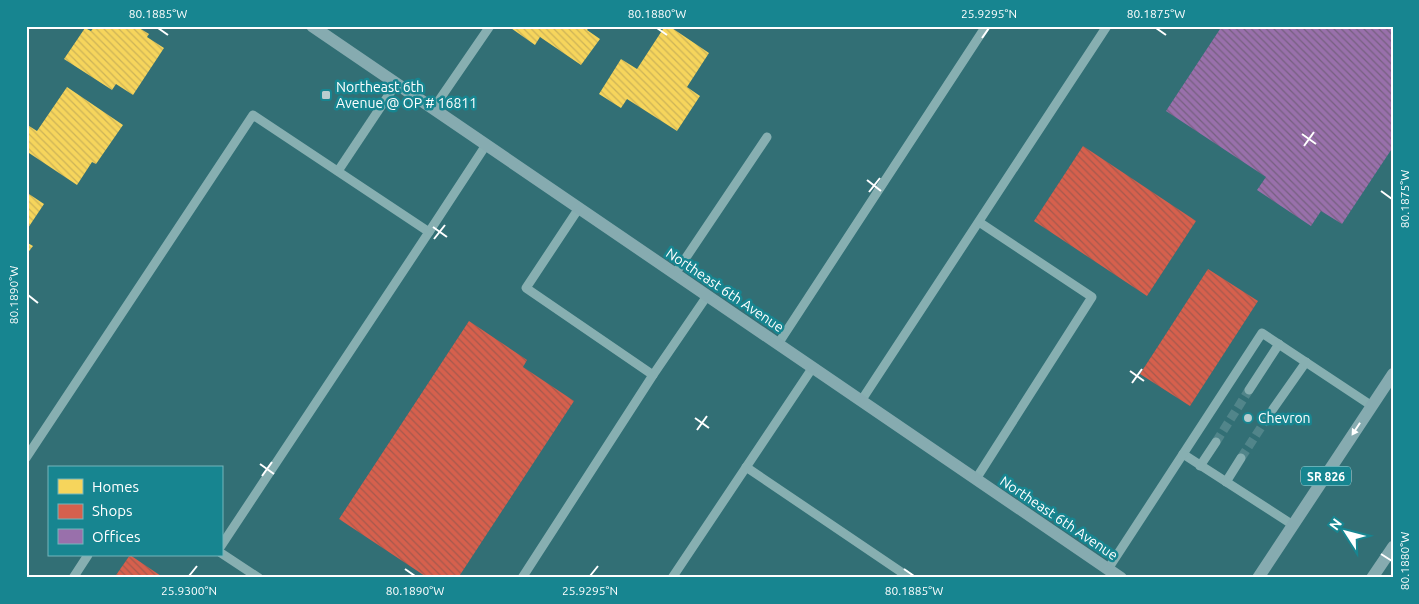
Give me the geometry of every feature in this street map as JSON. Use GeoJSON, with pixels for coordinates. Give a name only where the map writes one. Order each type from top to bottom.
{"type":"FeatureCollection","features":[{"type":"Feature","properties":{"kind":"main road","name":"Northeast 6th Avenue"},"geometry":{"type":"LineString","coordinates":[[312,26],[1121,578]]}},
{"type":"Feature","properties":{"kind":"main road","name":"SR 826"},"geometry":{"type":"LineString","coordinates":[[1258,578],[1393,374]]}},
{"type":"Feature","properties":{"kind":"main road"},"geometry":{"type":"LineString","coordinates":[[1372,578],[1392,548]]}},
{"type":"Feature","properties":{"kind":"lane"},"geometry":{"type":"LineString","coordinates":[[433,109],[490,26]]}},
{"type":"Feature","properties":{"kind":"lane"},"geometry":{"type":"LineString","coordinates":[[778,344],[986,26]]}},
{"type":"Feature","properties":{"kind":"lane"},"geometry":{"type":"LineString","coordinates":[[862,401],[1107,26]]}},
{"type":"Feature","properties":{"kind":"lane"},"geometry":{"type":"LineString","coordinates":[[338,171],[396,84]]}},
{"type":"Feature","properties":{"kind":"lane"},"geometry":{"type":"LineString","coordinates":[[26,458],[253,115],[429,232]]}},
{"type":"Feature","properties":{"kind":"lane"},"geometry":{"type":"LineString","coordinates":[[675,274],[767,136]]}},
{"type":"Feature","properties":{"kind":"lane"},"geometry":{"type":"LineString","coordinates":[[222,544],[486,145]]}},
{"type":"Feature","properties":{"kind":"lane"},"geometry":{"type":"LineString","coordinates":[[579,208],[526,288],[653,375]]}},
{"type":"Feature","properties":{"kind":"lane"},"geometry":{"type":"LineString","coordinates":[[976,479],[1092,297],[978,222]]}},
{"type":"Feature","properties":{"kind":"lane"},"geometry":{"type":"LineString","coordinates":[[522,578],[653,375],[707,296]]}},
{"type":"Feature","properties":{"kind":"lane"},"geometry":{"type":"LineString","coordinates":[[1108,569],[1262,333],[1372,406]]}},
{"type":"Feature","properties":{"kind":"lane"},"geometry":{"type":"LineString","coordinates":[[1249,390],[1279,344]]}},
{"type":"Feature","properties":{"kind":"lane"},"geometry":{"type":"LineString","coordinates":[[1274,409],[1306,362]]}},
{"type":"Feature","properties":{"kind":"lane"},"geometry":{"type":"LineString","coordinates":[[672,578],[813,368]]}},
{"type":"Feature","properties":{"kind":"lane"},"geometry":{"type":"LineString","coordinates":[[1200,466],[1216,442]]}},
{"type":"Feature","properties":{"kind":"lane"},"geometry":{"type":"LineString","coordinates":[[1183,454],[1294,525]]}},
{"type":"Feature","properties":{"kind":"lane"},"geometry":{"type":"LineString","coordinates":[[1226,482],[1241,458]]}},
{"type":"Feature","properties":{"kind":"lane"},"geometry":{"type":"LineString","coordinates":[[746,466],[910,578]]}},
{"type":"Feature","properties":{"kind":"lane"},"geometry":{"type":"LineString","coordinates":[[222,554],[259,578]]}},
{"type":"Feature","properties":{"kind":"lane"},"geometry":{"type":"LineString","coordinates":[[73,578],[87,556]]}},
{"type":"Feature","properties":{"kind":"building: Homes"},"geometry":{"type":"Polygon","coordinates":[[[95,26],[136,26],[149,34],[147,37],[164,48],[133,95],[116,84],[112,90],[64,59],[85,28],[91,31],[95,26]]]}},
{"type":"Feature","properties":{"kind":"building: Homes"},"geometry":{"type":"Polygon","coordinates":[[[508,26],[590,26],[587,30],[600,39],[581,65],[540,37],[535,45],[508,26]]]}},
{"type":"Feature","properties":{"kind":"building: Homes"},"geometry":{"type":"Polygon","coordinates":[[[665,26],[669,26],[709,53],[687,87],[700,96],[677,131],[627,99],[621,108],[599,94],[621,59],[637,69],[665,26]]]}},
{"type":"Feature","properties":{"kind":"building: Homes"},"geometry":{"type":"Polygon","coordinates":[[[67,87],[123,125],[96,164],[92,162],[77,185],[26,151],[26,124],[37,131],[67,87]]]}},
{"type":"Feature","properties":{"kind":"building: Homes"},"geometry":{"type":"Polygon","coordinates":[[[26,192],[44,204],[26,231],[26,192]]]}},
{"type":"Feature","properties":{"kind":"building: Homes"},"geometry":{"type":"Polygon","coordinates":[[[26,242],[33,246],[26,255],[26,242]]]}},
{"type":"Feature","properties":{"kind":"building: Shops"},"geometry":{"type":"Polygon","coordinates":[[[1083,146],[1196,221],[1147,296],[1034,221],[1083,146]]]}},
{"type":"Feature","properties":{"kind":"building: Shops"},"geometry":{"type":"Polygon","coordinates":[[[1208,269],[1258,301],[1190,406],[1140,374],[1208,269]]]}},
{"type":"Feature","properties":{"kind":"building: Shops"},"geometry":{"type":"Polygon","coordinates":[[[469,321],[527,360],[523,367],[574,401],[458,578],[428,578],[339,519],[469,321]]]}},
{"type":"Feature","properties":{"kind":"building: Shops"},"geometry":{"type":"Polygon","coordinates":[[[129,556],[131,556],[164,578],[114,578],[129,556]]]}},
{"type":"Feature","properties":{"kind":"building: Offices"},"geometry":{"type":"Polygon","coordinates":[[[1222,26],[1393,26],[1393,147],[1342,224],[1321,211],[1311,226],[1257,190],[1266,177],[1166,111],[1222,26]]]}},
{"type":"Feature","properties":{"kind":"tunnel"},"geometry":{"type":"LineString","coordinates":[[1216,442],[1249,390]]}},
{"type":"Feature","properties":{"kind":"tunnel"},"geometry":{"type":"LineString","coordinates":[[1241,458],[1273,409]]}},
{"type":"Feature","properties":{"kind":"place","name":"Northeast 6th Avenue @ OP # 16811"},"geometry":{"type":"Point","coordinates":[326,95]}},
{"type":"Feature","properties":{"kind":"place","name":"Chevron"},"geometry":{"type":"Point","coordinates":[1248,418]}}]}
